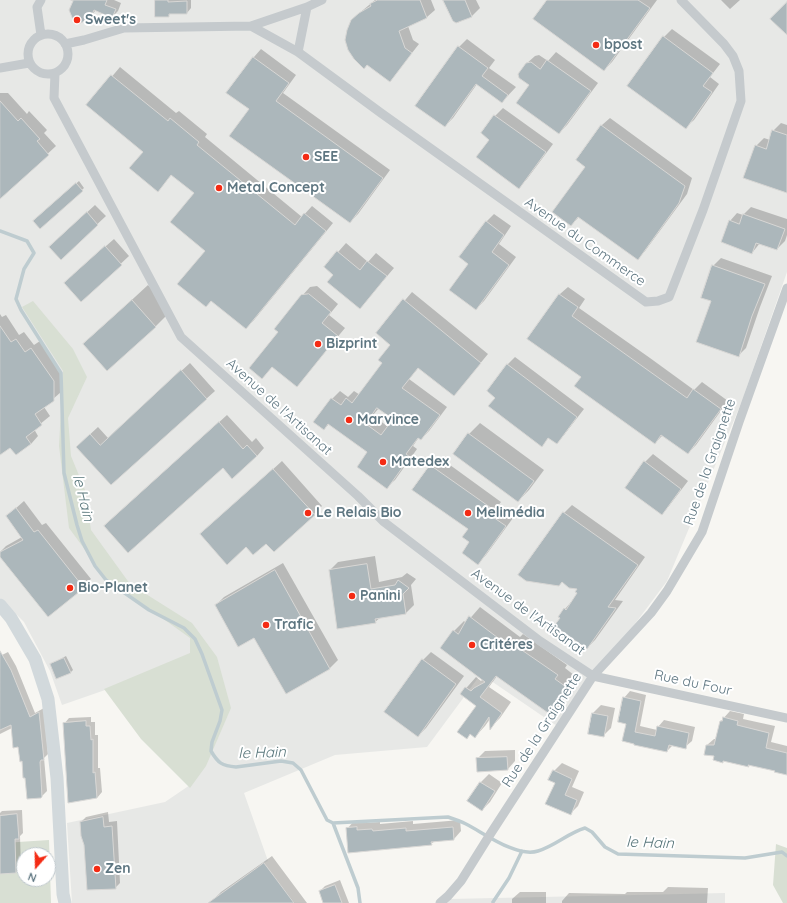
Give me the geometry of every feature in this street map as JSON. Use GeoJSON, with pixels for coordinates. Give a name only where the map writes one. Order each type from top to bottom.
{"type":"FeatureCollection","features":[{"type":"Feature","properties":{"kind":"main road"},"geometry":{"type":"LineString","coordinates":[[0,605],[11,618],[35,659],[48,699],[56,778],[63,900]]}},
{"type":"Feature","properties":{"kind":"street"},"geometry":{"type":"LineString","coordinates":[[41,0],[37,7],[41,35]]}},
{"type":"Feature","properties":{"kind":"street","name":"Avenue du Commerce"},"geometry":{"type":"LineString","coordinates":[[65,44],[124,28],[251,26],[307,7],[322,0]]}},
{"type":"Feature","properties":{"kind":"street","name":"Avenue du Commerce"},"geometry":{"type":"LineString","coordinates":[[251,26],[298,52],[646,302],[658,302],[669,297],[703,210],[741,101],[739,71],[733,56],[724,44],[681,0]]}},
{"type":"Feature","properties":{"kind":"street"},"geometry":{"type":"LineString","coordinates":[[298,52],[307,7]]}},
{"type":"Feature","properties":{"kind":"street"},"geometry":{"type":"LineString","coordinates":[[52,34],[59,37],[65,44],[68,55],[67,62],[63,68],[55,73],[44,74],[38,72],[29,63],[28,51],[32,41],[41,35],[52,34]]}},
{"type":"Feature","properties":{"kind":"street"},"geometry":{"type":"LineString","coordinates":[[0,68],[29,63]]}},
{"type":"Feature","properties":{"kind":"street","name":"Avenue de l'Artisanat"},"geometry":{"type":"LineString","coordinates":[[55,73],[54,98],[181,337],[358,496],[384,522],[540,641],[593,676]]}},
{"type":"Feature","properties":{"kind":"street","name":"Rue de la Graignette"},"geometry":{"type":"LineString","coordinates":[[440,903],[461,881],[593,676],[650,613],[675,578],[702,532],[739,422],[787,288]]}},
{"type":"Feature","properties":{"kind":"street","name":"Rue du Four"},"geometry":{"type":"LineString","coordinates":[[593,676],[787,718]]}},
{"type":"Feature","properties":{"kind":"shaded area"},"geometry":{"type":"Polygon","coordinates":[[[0,0],[787,0],[787,272],[742,401],[667,581],[557,726],[481,674],[427,747],[335,755],[244,793],[268,861],[264,863],[295,903],[72,903],[67,823],[165,802],[190,785],[108,689],[62,705],[50,671],[24,622],[0,598],[0,0]]]}},
{"type":"Feature","properties":{"kind":"shaded area"},"geometry":{"type":"Polygon","coordinates":[[[33,301],[73,349],[87,377],[68,418],[71,456],[85,490],[91,530],[130,584],[192,623],[217,657],[231,708],[206,766],[190,788],[141,739],[104,689],[190,653],[190,638],[105,577],[69,528],[59,446],[63,371],[22,307],[33,301]]]}},
{"type":"Feature","properties":{"kind":"shaded area"},"geometry":{"type":"Polygon","coordinates":[[[49,840],[49,847],[16,847],[16,887],[50,887],[51,903],[0,903],[0,851],[3,843],[49,840]]]}},
{"type":"Feature","properties":{"kind":"shaded area"},"geometry":{"type":"Polygon","coordinates":[[[776,844],[787,848],[787,903],[783,903],[773,885],[776,844]]]}},
{"type":"Feature","properties":{"kind":"shaded area"},"geometry":{"type":"Polygon","coordinates":[[[725,893],[725,903],[444,903],[449,899],[725,893]]]}},
{"type":"Feature","properties":{"kind":"building"},"geometry":{"type":"Polygon","coordinates":[[[71,0],[107,0],[105,5],[116,9],[112,18],[94,10],[90,19],[78,24],[74,22],[69,10],[73,1],[71,0]]]}},
{"type":"Feature","properties":{"kind":"building"},"geometry":{"type":"Polygon","coordinates":[[[155,0],[168,0],[168,2],[187,1],[187,14],[169,14],[169,17],[155,17],[155,0]]]}},
{"type":"Feature","properties":{"kind":"building"},"geometry":{"type":"Polygon","coordinates":[[[378,0],[420,0],[427,18],[399,31],[405,48],[412,53],[390,82],[367,65],[364,69],[354,59],[348,50],[345,40],[351,20],[371,6],[370,4],[378,0]]]}},
{"type":"Feature","properties":{"kind":"building"},"geometry":{"type":"Polygon","coordinates":[[[443,0],[465,0],[472,17],[456,23],[453,21],[443,0]]]}},
{"type":"Feature","properties":{"kind":"building","name":"bpost"},"geometry":{"type":"Polygon","coordinates":[[[547,0],[638,0],[650,8],[604,71],[533,19],[547,0]]]}},
{"type":"Feature","properties":{"kind":"building"},"geometry":{"type":"Polygon","coordinates":[[[787,2],[787,35],[770,19],[787,2]]]}},
{"type":"Feature","properties":{"kind":"building"},"geometry":{"type":"Polygon","coordinates":[[[663,36],[713,73],[703,86],[712,92],[686,129],[627,86],[663,36]]]}},
{"type":"Feature","properties":{"kind":"building"},"geometry":{"type":"Polygon","coordinates":[[[458,46],[488,68],[482,76],[508,95],[502,103],[476,84],[445,127],[415,106],[458,46]]]}},
{"type":"Feature","properties":{"kind":"building","name":"SEE"},"geometry":{"type":"Polygon","coordinates":[[[253,57],[289,83],[276,101],[383,178],[350,223],[229,136],[249,109],[226,93],[253,57]]]}},
{"type":"Feature","properties":{"kind":"building"},"geometry":{"type":"Polygon","coordinates":[[[547,60],[591,91],[559,134],[516,103],[529,85],[519,78],[518,74],[526,63],[531,62],[540,69],[547,60]]]}},
{"type":"Feature","properties":{"kind":"building","name":"Metal Concept"},"geometry":{"type":"Polygon","coordinates":[[[111,75],[168,121],[170,118],[199,142],[197,145],[295,225],[304,213],[326,231],[246,329],[211,301],[206,307],[177,284],[205,251],[170,222],[194,193],[171,175],[158,192],[129,168],[143,152],[86,105],[111,75]]]}},
{"type":"Feature","properties":{"kind":"building"},"geometry":{"type":"Polygon","coordinates":[[[0,101],[18,121],[21,118],[40,139],[37,141],[49,155],[0,199],[0,101]]]}},
{"type":"Feature","properties":{"kind":"building"},"geometry":{"type":"Polygon","coordinates":[[[494,115],[546,152],[519,189],[476,157],[489,140],[481,133],[494,115]]]}},
{"type":"Feature","properties":{"kind":"building"},"geometry":{"type":"Polygon","coordinates":[[[601,125],[685,186],[679,203],[638,260],[578,217],[571,226],[552,212],[585,167],[576,160],[601,125]]]}},
{"type":"Feature","properties":{"kind":"building"},"geometry":{"type":"Polygon","coordinates":[[[772,130],[787,135],[787,193],[743,178],[755,145],[766,149],[772,130]]]}},
{"type":"Feature","properties":{"kind":"building"},"geometry":{"type":"Polygon","coordinates":[[[76,183],[83,191],[40,229],[33,221],[76,183]]]}},
{"type":"Feature","properties":{"kind":"building"},"geometry":{"type":"Polygon","coordinates":[[[87,212],[98,225],[61,260],[49,247],[87,212]]]}},
{"type":"Feature","properties":{"kind":"building"},"geometry":{"type":"Polygon","coordinates":[[[743,214],[785,229],[777,250],[756,243],[752,254],[721,242],[729,220],[739,224],[743,214]]]}},
{"type":"Feature","properties":{"kind":"building"},"geometry":{"type":"Polygon","coordinates":[[[486,221],[504,235],[492,252],[509,265],[476,310],[449,290],[468,264],[459,257],[486,221]]]}},
{"type":"Feature","properties":{"kind":"building"},"geometry":{"type":"Polygon","coordinates":[[[105,246],[122,265],[81,302],[64,283],[105,246]]]}},
{"type":"Feature","properties":{"kind":"building"},"geometry":{"type":"Polygon","coordinates":[[[337,251],[360,270],[367,261],[387,276],[360,309],[327,282],[333,275],[324,267],[337,251]]]}},
{"type":"Feature","properties":{"kind":"building"},"geometry":{"type":"Polygon","coordinates":[[[712,265],[765,284],[752,316],[739,357],[696,342],[711,301],[701,298],[712,265]]]}},
{"type":"Feature","properties":{"kind":"building","name":"Bizprint"},"geometry":{"type":"Polygon","coordinates":[[[309,294],[331,312],[322,323],[338,336],[297,387],[272,367],[262,379],[249,368],[278,332],[274,329],[301,295],[309,294]]]}},
{"type":"Feature","properties":{"kind":"building"},"geometry":{"type":"Polygon","coordinates":[[[559,294],[578,307],[572,316],[687,398],[693,389],[721,409],[688,454],[661,435],[655,444],[574,386],[581,377],[527,339],[559,294]]]}},
{"type":"Feature","properties":{"kind":"building"},"geometry":{"type":"Polygon","coordinates":[[[403,299],[481,363],[454,396],[418,368],[402,388],[440,415],[421,440],[418,438],[406,454],[410,457],[387,489],[357,467],[367,452],[328,424],[324,430],[313,422],[331,398],[341,405],[346,398],[352,403],[382,363],[378,360],[390,345],[376,333],[403,299]],[[377,408],[366,424],[381,435],[393,419],[377,408]]]}},
{"type":"Feature","properties":{"kind":"building"},"geometry":{"type":"Polygon","coordinates":[[[132,300],[156,327],[107,371],[83,344],[132,300]]]}},
{"type":"Feature","properties":{"kind":"building"},"geometry":{"type":"Polygon","coordinates":[[[0,326],[11,342],[16,339],[25,352],[31,348],[54,381],[54,401],[35,414],[42,425],[26,437],[31,444],[16,455],[10,448],[0,455],[0,326]]]}},
{"type":"Feature","properties":{"kind":"building"},"geometry":{"type":"Polygon","coordinates":[[[507,364],[577,417],[557,444],[548,438],[542,447],[488,406],[495,398],[487,391],[507,364]]]}},
{"type":"Feature","properties":{"kind":"building"},"geometry":{"type":"Polygon","coordinates":[[[181,370],[207,399],[111,485],[76,447],[90,434],[100,445],[181,370]]]}},
{"type":"Feature","properties":{"kind":"building"},"geometry":{"type":"Polygon","coordinates":[[[219,422],[243,449],[247,445],[257,456],[232,479],[223,468],[128,553],[104,526],[219,422]]]}},
{"type":"Feature","properties":{"kind":"building"},"geometry":{"type":"Polygon","coordinates":[[[468,433],[534,481],[518,502],[453,454],[468,433]]]}},
{"type":"Feature","properties":{"kind":"building"},"geometry":{"type":"Polygon","coordinates":[[[644,461],[681,489],[662,515],[625,488],[644,461]]]}},
{"type":"Feature","properties":{"kind":"building","name":"Melimédia"},"geometry":{"type":"Polygon","coordinates":[[[430,465],[494,510],[490,515],[506,526],[478,565],[462,553],[469,542],[462,537],[468,529],[412,490],[430,465]]]}},
{"type":"Feature","properties":{"kind":"building"},"geometry":{"type":"Polygon","coordinates":[[[273,469],[315,515],[274,552],[266,544],[253,555],[246,547],[227,565],[200,534],[273,469]]]}},
{"type":"Feature","properties":{"kind":"building"},"geometry":{"type":"Polygon","coordinates":[[[16,508],[34,532],[38,530],[84,588],[48,617],[0,557],[0,552],[23,540],[6,516],[16,508]]]}},
{"type":"Feature","properties":{"kind":"building"},"geometry":{"type":"Polygon","coordinates":[[[563,512],[638,565],[608,607],[616,608],[587,649],[554,626],[560,618],[558,617],[564,608],[566,610],[577,593],[575,592],[577,589],[569,588],[562,582],[559,586],[526,581],[518,575],[563,512]]]}},
{"type":"Feature","properties":{"kind":"building","name":"Panini"},"geometry":{"type":"Polygon","coordinates":[[[367,564],[371,589],[395,585],[398,580],[409,588],[403,594],[406,614],[375,619],[376,623],[337,629],[329,570],[367,564]]]}},
{"type":"Feature","properties":{"kind":"building","name":"Trafic"},"geometry":{"type":"Polygon","coordinates":[[[275,570],[330,669],[286,694],[254,638],[238,647],[215,605],[275,570]]]}},
{"type":"Feature","properties":{"kind":"building"},"geometry":{"type":"Polygon","coordinates":[[[469,616],[510,647],[513,644],[558,675],[555,679],[569,689],[551,715],[496,676],[480,697],[502,713],[490,730],[489,717],[475,738],[470,734],[467,739],[457,732],[476,706],[460,694],[465,687],[471,691],[485,682],[440,648],[453,630],[458,634],[469,616]]]}},
{"type":"Feature","properties":{"kind":"building"},"geometry":{"type":"Polygon","coordinates":[[[0,651],[11,670],[30,717],[39,712],[44,760],[41,760],[40,762],[41,798],[27,799],[25,778],[23,778],[22,761],[20,762],[18,747],[13,748],[11,725],[0,730],[0,651]]]}},
{"type":"Feature","properties":{"kind":"building"},"geometry":{"type":"Polygon","coordinates":[[[64,658],[71,673],[56,679],[50,664],[64,658]]]}},
{"type":"Feature","properties":{"kind":"building"},"geometry":{"type":"Polygon","coordinates":[[[422,659],[456,684],[418,737],[384,712],[422,659]]]}},
{"type":"Feature","properties":{"kind":"building"},"geometry":{"type":"Polygon","coordinates":[[[623,697],[641,701],[635,732],[655,736],[657,726],[689,733],[686,749],[669,745],[667,752],[622,741],[626,724],[618,722],[623,697]]]}},
{"type":"Feature","properties":{"kind":"building"},"geometry":{"type":"Polygon","coordinates":[[[592,713],[608,716],[604,737],[588,734],[592,713]]]}},
{"type":"Feature","properties":{"kind":"building"},"geometry":{"type":"Polygon","coordinates":[[[723,717],[738,721],[737,725],[769,733],[766,748],[787,753],[787,775],[748,765],[749,767],[723,761],[723,763],[713,760],[714,756],[704,755],[706,745],[714,745],[720,721],[722,721],[723,717]]]}},
{"type":"Feature","properties":{"kind":"building"},"geometry":{"type":"Polygon","coordinates":[[[86,721],[86,726],[90,726],[91,740],[93,739],[93,773],[95,772],[97,798],[68,803],[63,723],[86,721]]]}},
{"type":"Feature","properties":{"kind":"building"},"geometry":{"type":"Polygon","coordinates":[[[507,757],[508,770],[477,772],[476,758],[507,757]]]}},
{"type":"Feature","properties":{"kind":"building"},"geometry":{"type":"Polygon","coordinates":[[[553,770],[572,779],[565,795],[577,800],[571,815],[545,804],[555,783],[548,780],[553,770]]]}},
{"type":"Feature","properties":{"kind":"building"},"geometry":{"type":"Polygon","coordinates":[[[480,782],[495,791],[482,811],[467,801],[480,782]]]}},
{"type":"Feature","properties":{"kind":"building"},"geometry":{"type":"Polygon","coordinates":[[[17,814],[19,839],[15,839],[16,873],[0,874],[0,816],[17,814]]]}},
{"type":"Feature","properties":{"kind":"building"},"geometry":{"type":"Polygon","coordinates":[[[103,817],[104,827],[112,826],[116,889],[87,890],[84,845],[81,836],[80,822],[103,817]]]}},
{"type":"Feature","properties":{"kind":"building"},"geometry":{"type":"Polygon","coordinates":[[[357,827],[357,830],[372,829],[373,831],[406,828],[406,831],[453,827],[454,840],[431,842],[432,845],[348,853],[346,828],[357,827]]]}},
{"type":"Feature","properties":{"kind":"building"},"geometry":{"type":"Polygon","coordinates":[[[264,863],[294,903],[208,903],[258,867],[264,863]]]}},
{"type":"Feature","properties":{"kind":"building"},"geometry":{"type":"Polygon","coordinates":[[[335,885],[342,903],[323,903],[319,891],[335,885]]]}},
{"type":"Feature","properties":{"kind":"waterway","name":"le Hain"},"geometry":{"type":"LineString","coordinates":[[0,231],[27,241],[34,253],[24,269],[16,299],[21,310],[61,373],[64,473],[82,541],[95,566],[106,580],[149,610],[184,628],[195,639],[202,654],[222,710],[220,721],[212,742],[211,751],[221,763],[227,766],[236,767],[281,761],[293,763],[301,770],[327,820],[333,823],[448,817],[466,824],[501,844],[520,851],[530,852],[544,849],[585,828],[592,832],[605,847],[618,854],[745,858],[782,852],[787,856]]}},
{"type":"Feature","properties":{"kind":"waterway"},"geometry":{"type":"LineString","coordinates":[[333,823],[358,888],[360,903]]}},
{"type":"Feature","properties":{"kind":"waterway"},"geometry":{"type":"LineString","coordinates":[[493,902],[509,878],[522,851]]}},
{"type":"Feature","properties":{"kind":"place","name":"Sweet's"},"geometry":{"type":"Point","coordinates":[77,20]}},
{"type":"Feature","properties":{"kind":"place","name":"bpost"},"geometry":{"type":"Point","coordinates":[596,45]}},
{"type":"Feature","properties":{"kind":"place","name":"SEE"},"geometry":{"type":"Point","coordinates":[306,157]}},
{"type":"Feature","properties":{"kind":"place","name":"Metal Concept"},"geometry":{"type":"Point","coordinates":[219,188]}},
{"type":"Feature","properties":{"kind":"place","name":"Bizprint"},"geometry":{"type":"Point","coordinates":[318,344]}},
{"type":"Feature","properties":{"kind":"place","name":"Marvince"},"geometry":{"type":"Point","coordinates":[349,420]}},
{"type":"Feature","properties":{"kind":"place","name":"Matedex"},"geometry":{"type":"Point","coordinates":[383,462]}},
{"type":"Feature","properties":{"kind":"place","name":"Le Relais Bio"},"geometry":{"type":"Point","coordinates":[308,513]}},
{"type":"Feature","properties":{"kind":"place","name":"Melimédia"},"geometry":{"type":"Point","coordinates":[468,513]}},
{"type":"Feature","properties":{"kind":"place","name":"Bio-Planet"},"geometry":{"type":"Point","coordinates":[70,588]}},
{"type":"Feature","properties":{"kind":"place","name":"Panini"},"geometry":{"type":"Point","coordinates":[352,596]}},
{"type":"Feature","properties":{"kind":"place","name":"Trafic"},"geometry":{"type":"Point","coordinates":[266,625]}},
{"type":"Feature","properties":{"kind":"place","name":"Critéres"},"geometry":{"type":"Point","coordinates":[472,645]}},
{"type":"Feature","properties":{"kind":"place","name":"Zen"},"geometry":{"type":"Point","coordinates":[97,869]}}]}
